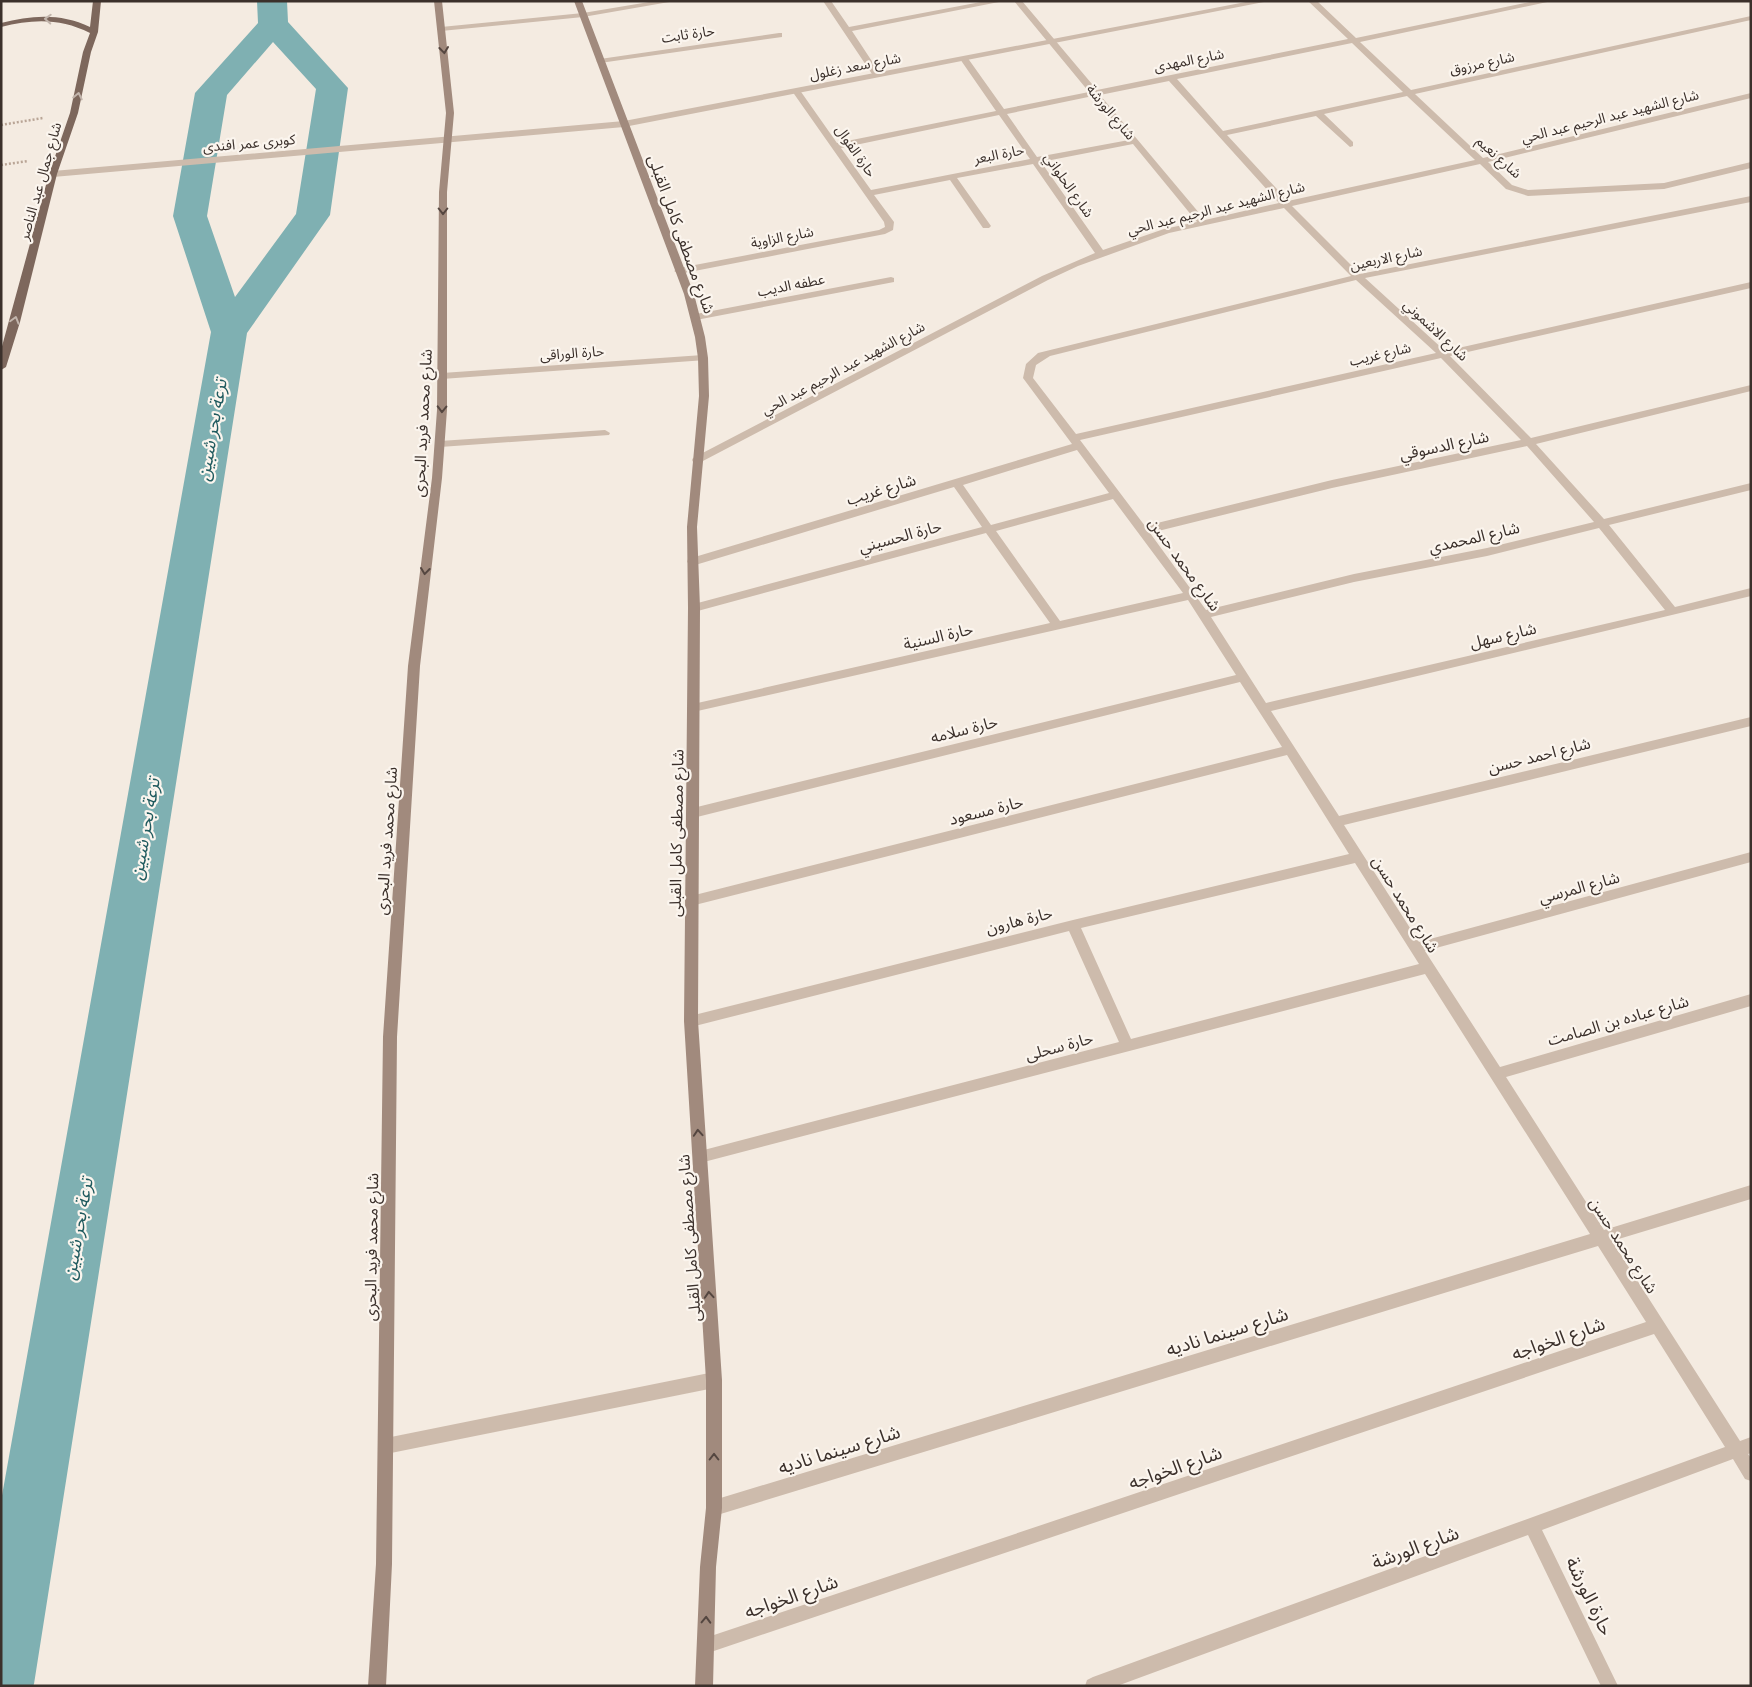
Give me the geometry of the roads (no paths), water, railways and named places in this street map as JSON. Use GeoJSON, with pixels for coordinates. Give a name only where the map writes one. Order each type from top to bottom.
{"type":"FeatureCollection","features":[{"type":"Feature","properties":{"kind":"main road","name":"شارع جمال عبد الناصر"},"geometry":{"type":"LineString","coordinates":[[1,367],[15,322],[53,174],[74,113],[87,52],[94,32],[97,1]]}},
{"type":"Feature","properties":{"kind":"main road","name":"شارع محمد فريد البحرى"},"geometry":{"type":"LineString","coordinates":[[377,1686],[384,1564],[390,1037],[414,666],[440,444],[443,192],[450,113],[438,1]]}},
{"type":"Feature","properties":{"kind":"main road","name":"شارع مصطفى كامل القبلى"},"geometry":{"type":"LineString","coordinates":[[578,1],[696,317],[703,358],[704,396],[692,527],[694,608],[691,1021],[714,1380],[714,1508],[708,1567],[704,1686]]}},
{"type":"Feature","properties":{"kind":"main road"},"geometry":{"type":"LineString","coordinates":[[1,25],[23,19],[48,18],[69,21],[94,32]]}},
{"type":"Feature","properties":{"kind":"street"},"geometry":{"type":"LineString","coordinates":[[441,29],[583,15],[671,1]]}},
{"type":"Feature","properties":{"kind":"street"},"geometry":{"type":"LineString","coordinates":[[827,1],[877,75]]}},
{"type":"Feature","properties":{"kind":"street"},"geometry":{"type":"LineString","coordinates":[[846,30],[1000,1]]}},
{"type":"Feature","properties":{"kind":"street","name":"شارع الورشة"},"geometry":{"type":"LineString","coordinates":[[1018,1],[1203,223]]}},
{"type":"Feature","properties":{"kind":"street","name":"شارع سعد زغلول"},"geometry":{"type":"LineString","coordinates":[[448,141],[624,124],[1265,1]]}},
{"type":"Feature","properties":{"kind":"street","name":"شارع نعيم"},"geometry":{"type":"LineString","coordinates":[[1312,1],[1509,187],[1518,191],[1528,193],[1664,186],[1751,165]]}},
{"type":"Feature","properties":{"kind":"street","name":"شارع المهدى"},"geometry":{"type":"LineString","coordinates":[[836,146],[1548,1]]}},
{"type":"Feature","properties":{"kind":"street","name":"شارع مرزوق"},"geometry":{"type":"LineString","coordinates":[[1220,134],[1751,18]]}},
{"type":"Feature","properties":{"kind":"street","name":"حارة ثابت"},"geometry":{"type":"LineString","coordinates":[[600,61],[779,35]]}},
{"type":"Feature","properties":{"kind":"street","name":"شارع الحلواني"},"geometry":{"type":"LineString","coordinates":[[964,59],[1100,253]]}},
{"type":"Feature","properties":{"kind":"street","name":"شارع الاشموني"},"geometry":{"type":"LineString","coordinates":[[1171,78],[1285,204],[1358,277],[1444,355],[1529,442],[1601,523],[1673,612]]}},
{"type":"Feature","properties":{"kind":"street","name":"حارة الفوال"},"geometry":{"type":"LineString","coordinates":[[796,91],[891,225],[890,228]]}},
{"type":"Feature","properties":{"kind":"street","name":"شارع الشهيد عبد الرحيم عبد الحي"},"geometry":{"type":"LineString","coordinates":[[697,460],[1045,278],[1100,253],[1167,231],[1481,161],[1751,96]]}},
{"type":"Feature","properties":{"kind":"street"},"geometry":{"type":"LineString","coordinates":[[1318,113],[1350,144]]}},
{"type":"Feature","properties":{"kind":"street","name":"كوبرى عمر افندى"},"geometry":{"type":"LineString","coordinates":[[53,174],[448,141]]}},
{"type":"Feature","properties":{"kind":"street","name":"حارة البعر"},"geometry":{"type":"LineString","coordinates":[[868,193],[1135,141]]}},
{"type":"Feature","properties":{"kind":"street"},"geometry":{"type":"LineString","coordinates":[[952,177],[986,226]]}},
{"type":"Feature","properties":{"kind":"street","name":"شارع الاربعين"},"geometry":{"type":"LineString","coordinates":[[1031,362],[1040,355],[1358,277],[1751,199]]}},
{"type":"Feature","properties":{"kind":"street","name":"شارع الزاوية"},"geometry":{"type":"LineString","coordinates":[[679,271],[882,232],[890,228]]}},
{"type":"Feature","properties":{"kind":"street","name":"عطفه الديب"},"geometry":{"type":"LineString","coordinates":[[696,317],[891,280]]}},
{"type":"Feature","properties":{"kind":"street","name":"شارع غريب"},"geometry":{"type":"LineString","coordinates":[[692,562],[956,483],[1076,442],[1751,285]]}},
{"type":"Feature","properties":{"kind":"street","name":"حارة الوراقى"},"geometry":{"type":"LineString","coordinates":[[442,376],[703,358]]}},
{"type":"Feature","properties":{"kind":"street","name":"شارع محمد حسن"},"geometry":{"type":"LineString","coordinates":[[1031,362],[1027,370],[1028,378],[1191,595],[1288,750],[1657,1326],[1744,1448],[1751,1473]]}},
{"type":"Feature","properties":{"kind":"street","name":"شارع الدسوقي"},"geometry":{"type":"LineString","coordinates":[[1142,531],[1332,484],[1529,442],[1751,388]]}},
{"type":"Feature","properties":{"kind":"street"},"geometry":{"type":"LineString","coordinates":[[440,444],[605,433]]}},
{"type":"Feature","properties":{"kind":"street"},"geometry":{"type":"LineString","coordinates":[[956,483],[1058,626]]}},
{"type":"Feature","properties":{"kind":"street","name":"شارع المحمدي"},"geometry":{"type":"LineString","coordinates":[[1203,615],[1354,578],[1487,552],[1751,486]]}},
{"type":"Feature","properties":{"kind":"street","name":"حارة الحسيني"},"geometry":{"type":"LineString","coordinates":[[694,608],[1115,495]]}},
{"type":"Feature","properties":{"kind":"street","name":"شارع سهل"},"geometry":{"type":"LineString","coordinates":[[1263,708],[1751,592]]}},
{"type":"Feature","properties":{"kind":"street","name":"حارة السنية"},"geometry":{"type":"LineString","coordinates":[[693,708],[1191,595]]}},
{"type":"Feature","properties":{"kind":"street","name":"حارة سلامه"},"geometry":{"type":"LineString","coordinates":[[693,813],[1243,678]]}},
{"type":"Feature","properties":{"kind":"street","name":"شارع احمد حسن"},"geometry":{"type":"LineString","coordinates":[[1335,822],[1751,721]]}},
{"type":"Feature","properties":{"kind":"street","name":"حارة مسعود"},"geometry":{"type":"LineString","coordinates":[[691,901],[1288,750]]}},
{"type":"Feature","properties":{"kind":"street","name":"حارة هارون"},"geometry":{"type":"LineString","coordinates":[[691,1021],[1073,925],[1357,857]]}},
{"type":"Feature","properties":{"kind":"street","name":"شارع المرسي"},"geometry":{"type":"LineString","coordinates":[[1416,948],[1751,857]]}},
{"type":"Feature","properties":{"kind":"street"},"geometry":{"type":"LineString","coordinates":[[1073,925],[1127,1046]]}},
{"type":"Feature","properties":{"kind":"street","name":"حارة سحلى"},"geometry":{"type":"LineString","coordinates":[[700,1157],[1428,968]]}},
{"type":"Feature","properties":{"kind":"street","name":"شارع عباده بن الصامت"},"geometry":{"type":"LineString","coordinates":[[1496,1074],[1751,1000]]}},
{"type":"Feature","properties":{"kind":"street","name":"شارع سينما ناديه"},"geometry":{"type":"LineString","coordinates":[[714,1508],[1751,1192]]}},
{"type":"Feature","properties":{"kind":"street","name":"شارع الخواجه"},"geometry":{"type":"LineString","coordinates":[[705,1646],[1657,1326]]}},
{"type":"Feature","properties":{"kind":"street"},"geometry":{"type":"LineString","coordinates":[[386,1446],[714,1380]]}},
{"type":"Feature","properties":{"kind":"street","name":"شارع الورشة"},"geometry":{"type":"LineString","coordinates":[[1093,1686],[1744,1448]]}},
{"type":"Feature","properties":{"kind":"street","name":"حارة الورشة"},"geometry":{"type":"LineString","coordinates":[[1532,1526],[1610,1686]]}},
{"type":"Feature","properties":{"kind":"waterway","name":"ترعة بحر شبين"},"geometry":{"type":"LineString","coordinates":[[272,1],[273,24]]}},
{"type":"Feature","properties":{"kind":"waterway","name":"ترعة بحر شبين"},"geometry":{"type":"LineString","coordinates":[[229,332],[190,216],[211,93],[273,24]]}},
{"type":"Feature","properties":{"kind":"waterway"},"geometry":{"type":"LineString","coordinates":[[229,332],[313,215],[332,88],[273,24]]}},
{"type":"Feature","properties":{"kind":"waterway","name":"ترعة بحر شبين"},"geometry":{"type":"LineString","coordinates":[[1,1684],[229,332]]}}]}
